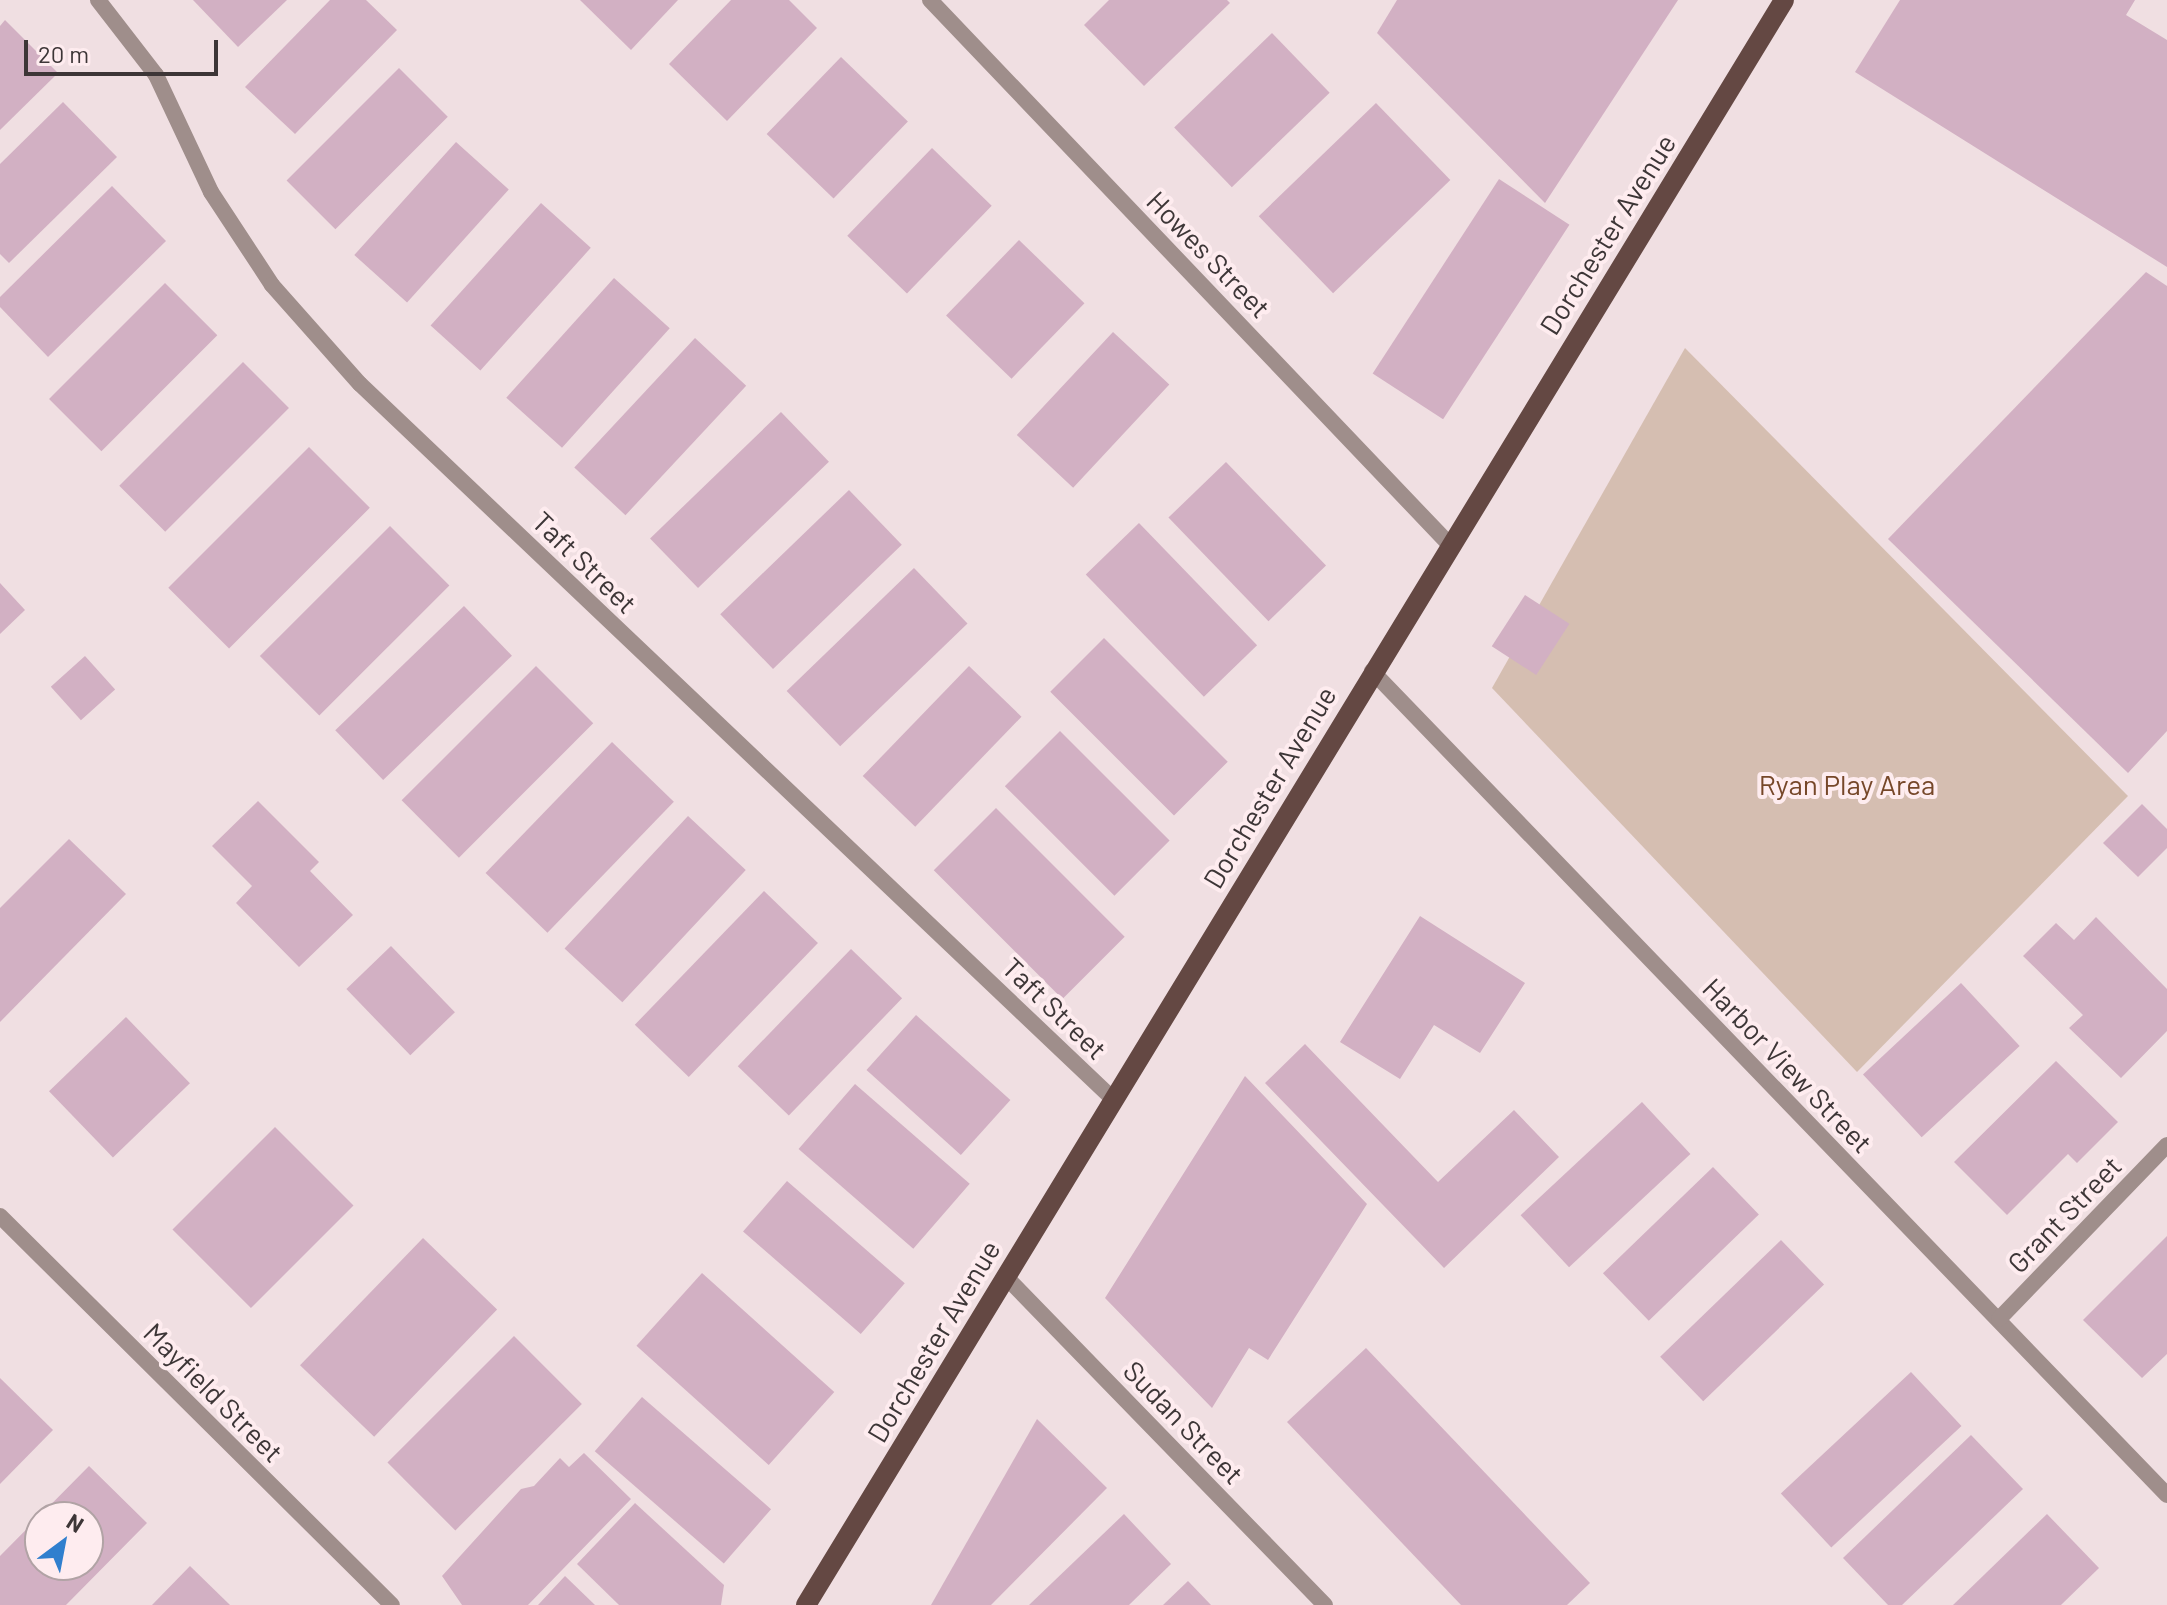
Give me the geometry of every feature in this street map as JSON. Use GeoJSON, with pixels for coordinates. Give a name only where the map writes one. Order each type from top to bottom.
{"type":"FeatureCollection","features":[{"type":"Feature","properties":{"kind":"main road","name":"Dorchester Avenue"},"geometry":{"type":"LineString","coordinates":[[806,1605],[1449,544],[1784,0]]}},
{"type":"Feature","properties":{"kind":"street","name":"Taft Street"},"geometry":{"type":"LineString","coordinates":[[98,0],[156,75],[211,192],[272,285],[360,384],[1113,1099]]}},
{"type":"Feature","properties":{"kind":"street","name":"Howes Street"},"geometry":{"type":"LineString","coordinates":[[930,0],[1449,544]]}},
{"type":"Feature","properties":{"kind":"street","name":"Harbor View Street"},"geometry":{"type":"LineString","coordinates":[[1372,671],[2167,1495]]}},
{"type":"Feature","properties":{"kind":"street","name":"Grant Street"},"geometry":{"type":"LineString","coordinates":[[1999,1319],[2167,1145]]}},
{"type":"Feature","properties":{"kind":"street","name":"Mayfield Street"},"geometry":{"type":"LineString","coordinates":[[0,1216],[392,1605]]}},
{"type":"Feature","properties":{"kind":"street","name":"Sudan Street"},"geometry":{"type":"LineString","coordinates":[[1005,1276],[1325,1605]]}},
{"type":"Feature","properties":{"kind":"green space","name":"Ryan Play Area"},"geometry":{"type":"Polygon","coordinates":[[[1685,348],[2128,796],[1857,1072],[1492,688],[1685,348]]]}},
{"type":"Feature","properties":{"kind":"building"},"geometry":{"type":"Polygon","coordinates":[[[193,0],[287,0],[238,47],[193,0]]]}},
{"type":"Feature","properties":{"kind":"building"},"geometry":{"type":"Polygon","coordinates":[[[330,0],[366,0],[397,30],[295,134],[245,87],[330,0]]]}},
{"type":"Feature","properties":{"kind":"building"},"geometry":{"type":"Polygon","coordinates":[[[580,0],[678,0],[631,50],[580,0]]]}},
{"type":"Feature","properties":{"kind":"building"},"geometry":{"type":"Polygon","coordinates":[[[731,0],[789,0],[817,28],[727,121],[669,64],[731,0]]]}},
{"type":"Feature","properties":{"kind":"building"},"geometry":{"type":"Polygon","coordinates":[[[1109,0],[1227,0],[1230,3],[1144,86],[1084,25],[1109,0]]]}},
{"type":"Feature","properties":{"kind":"building"},"geometry":{"type":"Polygon","coordinates":[[[1397,0],[1678,0],[1545,203],[1377,33],[1397,0]]]}},
{"type":"Feature","properties":{"kind":"building"},"geometry":{"type":"Polygon","coordinates":[[[1900,0],[2135,0],[2126,15],[2167,40],[2167,267],[1855,72],[1900,0]]]}},
{"type":"Feature","properties":{"kind":"building"},"geometry":{"type":"Polygon","coordinates":[[[5,20],[58,73],[0,130],[0,26],[5,20]]]}},
{"type":"Feature","properties":{"kind":"building"},"geometry":{"type":"Polygon","coordinates":[[[1272,33],[1330,93],[1232,187],[1174,127],[1272,33]]]}},
{"type":"Feature","properties":{"kind":"building"},"geometry":{"type":"Polygon","coordinates":[[[841,57],[908,122],[834,199],[767,134],[841,57]]]}},
{"type":"Feature","properties":{"kind":"building"},"geometry":{"type":"Polygon","coordinates":[[[399,68],[448,117],[335,229],[287,180],[399,68]]]}},
{"type":"Feature","properties":{"kind":"building"},"geometry":{"type":"Polygon","coordinates":[[[63,102],[117,157],[9,263],[0,254],[0,164],[63,102]]]}},
{"type":"Feature","properties":{"kind":"building"},"geometry":{"type":"Polygon","coordinates":[[[1376,103],[1450,180],[1333,293],[1259,216],[1376,103]]]}},
{"type":"Feature","properties":{"kind":"building"},"geometry":{"type":"Polygon","coordinates":[[[456,142],[509,190],[407,302],[354,255],[456,142]]]}},
{"type":"Feature","properties":{"kind":"building"},"geometry":{"type":"Polygon","coordinates":[[[932,148],[992,206],[907,293],[847,236],[932,148]]]}},
{"type":"Feature","properties":{"kind":"building"},"geometry":{"type":"Polygon","coordinates":[[[1499,179],[1569,225],[1443,419],[1373,374],[1499,179]]]}},
{"type":"Feature","properties":{"kind":"building"},"geometry":{"type":"Polygon","coordinates":[[[112,186],[166,241],[48,357],[0,307],[0,297],[112,186]]]}},
{"type":"Feature","properties":{"kind":"building"},"geometry":{"type":"Polygon","coordinates":[[[541,203],[591,248],[480,370],[431,326],[541,203]]]}},
{"type":"Feature","properties":{"kind":"building"},"geometry":{"type":"Polygon","coordinates":[[[1019,240],[1084,303],[1012,379],[946,316],[1019,240]]]}},
{"type":"Feature","properties":{"kind":"building"},"geometry":{"type":"Polygon","coordinates":[[[2146,272],[2167,286],[2167,731],[2128,773],[1888,539],[2146,272]]]}},
{"type":"Feature","properties":{"kind":"building"},"geometry":{"type":"Polygon","coordinates":[[[614,278],[670,328],[562,448],[506,398],[614,278]]]}},
{"type":"Feature","properties":{"kind":"building"},"geometry":{"type":"Polygon","coordinates":[[[165,283],[217,335],[101,451],[49,399],[165,283]]]}},
{"type":"Feature","properties":{"kind":"building"},"geometry":{"type":"Polygon","coordinates":[[[1113,332],[1169,385],[1073,488],[1017,435],[1113,332]]]}},
{"type":"Feature","properties":{"kind":"building"},"geometry":{"type":"Polygon","coordinates":[[[695,338],[746,386],[625,515],[574,467],[695,338]]]}},
{"type":"Feature","properties":{"kind":"building"},"geometry":{"type":"Polygon","coordinates":[[[243,362],[289,408],[165,532],[119,486],[243,362]]]}},
{"type":"Feature","properties":{"kind":"building"},"geometry":{"type":"Polygon","coordinates":[[[781,412],[829,462],[698,588],[650,538],[781,412]]]}},
{"type":"Feature","properties":{"kind":"building"},"geometry":{"type":"Polygon","coordinates":[[[309,447],[370,508],[229,649],[168,588],[309,447]]]}},
{"type":"Feature","properties":{"kind":"building"},"geometry":{"type":"Polygon","coordinates":[[[1226,462],[1326,566],[1268,621],[1168,518],[1226,462]]]}},
{"type":"Feature","properties":{"kind":"building"},"geometry":{"type":"Polygon","coordinates":[[[849,490],[902,545],[773,669],[720,614],[849,490]]]}},
{"type":"Feature","properties":{"kind":"building"},"geometry":{"type":"Polygon","coordinates":[[[1139,523],[1257,645],[1204,697],[1086,574],[1139,523]]]}},
{"type":"Feature","properties":{"kind":"building"},"geometry":{"type":"Polygon","coordinates":[[[390,526],[449,585],[319,716],[260,656],[390,526]]]}},
{"type":"Feature","properties":{"kind":"building"},"geometry":{"type":"Polygon","coordinates":[[[914,568],[967,623],[840,746],[787,691],[914,568]]]}},
{"type":"Feature","properties":{"kind":"building"},"geometry":{"type":"Polygon","coordinates":[[[0,583],[25,610],[0,634],[0,583]]]}},
{"type":"Feature","properties":{"kind":"building"},"geometry":{"type":"Polygon","coordinates":[[[1525,595],[1569,624],[1536,675],[1492,646],[1525,595]]]}},
{"type":"Feature","properties":{"kind":"building"},"geometry":{"type":"Polygon","coordinates":[[[464,606],[512,656],[383,780],[335,730],[464,606]]]}},
{"type":"Feature","properties":{"kind":"building"},"geometry":{"type":"Polygon","coordinates":[[[1104,638],[1228,762],[1174,815],[1050,692],[1104,638]]]}},
{"type":"Feature","properties":{"kind":"building"},"geometry":{"type":"Polygon","coordinates":[[[85,656],[115,689],[81,720],[51,687],[85,656]]]}},
{"type":"Feature","properties":{"kind":"building"},"geometry":{"type":"Polygon","coordinates":[[[536,666],[593,723],[459,858],[402,800],[536,666]]]}},
{"type":"Feature","properties":{"kind":"building"},"geometry":{"type":"Polygon","coordinates":[[[969,666],[1022,717],[915,827],[863,776],[969,666]]]}},
{"type":"Feature","properties":{"kind":"building"},"geometry":{"type":"Polygon","coordinates":[[[1060,731],[1170,841],[1114,896],[1005,786],[1060,731]]]}},
{"type":"Feature","properties":{"kind":"building"},"geometry":{"type":"Polygon","coordinates":[[[612,742],[674,802],[547,933],[486,873],[612,742]]]}},
{"type":"Feature","properties":{"kind":"building"},"geometry":{"type":"Polygon","coordinates":[[[258,801],[319,862],[310,871],[353,915],[299,967],[236,903],[252,886],[212,846],[258,801]]]}},
{"type":"Feature","properties":{"kind":"building"},"geometry":{"type":"Polygon","coordinates":[[[2142,804],[2167,829],[2167,848],[2138,877],[2103,843],[2142,804]]]}},
{"type":"Feature","properties":{"kind":"building"},"geometry":{"type":"Polygon","coordinates":[[[996,808],[1125,937],[1062,999],[934,870],[996,808]]]}},
{"type":"Feature","properties":{"kind":"building"},"geometry":{"type":"Polygon","coordinates":[[[688,816],[746,870],[622,1002],[565,948],[688,816]]]}},
{"type":"Feature","properties":{"kind":"building"},"geometry":{"type":"Polygon","coordinates":[[[69,839],[126,894],[0,1022],[0,908],[69,839]]]}},
{"type":"Feature","properties":{"kind":"building"},"geometry":{"type":"Polygon","coordinates":[[[764,891],[818,943],[689,1077],[635,1025],[764,891]]]}},
{"type":"Feature","properties":{"kind":"building"},"geometry":{"type":"Polygon","coordinates":[[[1420,916],[1525,983],[1480,1053],[1434,1025],[1400,1079],[1340,1042],[1420,916]]]}},
{"type":"Feature","properties":{"kind":"building"},"geometry":{"type":"Polygon","coordinates":[[[2096,917],[2167,989],[2167,1031],[2121,1078],[2069,1028],[2083,1015],[2023,956],[2056,923],[2074,940],[2096,917]]]}},
{"type":"Feature","properties":{"kind":"building"},"geometry":{"type":"Polygon","coordinates":[[[391,946],[455,1012],[410,1055],[346,989],[391,946]]]}},
{"type":"Feature","properties":{"kind":"building"},"geometry":{"type":"Polygon","coordinates":[[[851,949],[902,998],[789,1116],[738,1066],[851,949]]]}},
{"type":"Feature","properties":{"kind":"building"},"geometry":{"type":"Polygon","coordinates":[[[1961,983],[2020,1046],[1922,1137],[1863,1074],[1961,983]]]}},
{"type":"Feature","properties":{"kind":"building"},"geometry":{"type":"Polygon","coordinates":[[[916,1015],[1010,1100],[961,1155],[866,1070],[916,1015]]]}},
{"type":"Feature","properties":{"kind":"building"},"geometry":{"type":"Polygon","coordinates":[[[126,1017],[190,1083],[113,1158],[49,1091],[126,1017]]]}},
{"type":"Feature","properties":{"kind":"building"},"geometry":{"type":"Polygon","coordinates":[[[1305,1044],[1438,1182],[1514,1110],[1559,1157],[1444,1268],[1265,1083],[1305,1044]]]}},
{"type":"Feature","properties":{"kind":"building"},"geometry":{"type":"Polygon","coordinates":[[[2056,1061],[2118,1122],[2077,1163],[2068,1154],[2007,1215],[1954,1162],[2056,1061]]]}},
{"type":"Feature","properties":{"kind":"building"},"geometry":{"type":"Polygon","coordinates":[[[1245,1076],[1367,1204],[1268,1360],[1249,1348],[1212,1408],[1105,1298],[1245,1076]]]}},
{"type":"Feature","properties":{"kind":"building"},"geometry":{"type":"Polygon","coordinates":[[[855,1084],[970,1184],[913,1249],[799,1149],[855,1084]]]}},
{"type":"Feature","properties":{"kind":"building"},"geometry":{"type":"Polygon","coordinates":[[[1642,1102],[1690,1154],[1569,1267],[1521,1215],[1642,1102]]]}},
{"type":"Feature","properties":{"kind":"building"},"geometry":{"type":"Polygon","coordinates":[[[275,1127],[353,1205],[251,1308],[172,1230],[275,1127]]]}},
{"type":"Feature","properties":{"kind":"building"},"geometry":{"type":"Polygon","coordinates":[[[1713,1167],[1759,1214],[1649,1321],[1603,1273],[1713,1167]]]}},
{"type":"Feature","properties":{"kind":"building"},"geometry":{"type":"Polygon","coordinates":[[[787,1181],[905,1283],[861,1334],[743,1232],[787,1181]]]}},
{"type":"Feature","properties":{"kind":"building"},"geometry":{"type":"Polygon","coordinates":[[[2167,1236],[2167,1354],[2142,1378],[2083,1320],[2167,1236]]]}},
{"type":"Feature","properties":{"kind":"building"},"geometry":{"type":"Polygon","coordinates":[[[423,1238],[497,1310],[374,1437],[300,1365],[423,1238]]]}},
{"type":"Feature","properties":{"kind":"building"},"geometry":{"type":"Polygon","coordinates":[[[1781,1240],[1824,1285],[1703,1401],[1660,1357],[1781,1240]]]}},
{"type":"Feature","properties":{"kind":"building"},"geometry":{"type":"Polygon","coordinates":[[[702,1273],[834,1392],[769,1465],[636,1346],[702,1273]]]}},
{"type":"Feature","properties":{"kind":"building"},"geometry":{"type":"Polygon","coordinates":[[[514,1336],[582,1404],[455,1530],[387,1463],[514,1336]]]}},
{"type":"Feature","properties":{"kind":"building"},"geometry":{"type":"Polygon","coordinates":[[[1366,1348],[1590,1583],[1567,1605],[1461,1605],[1287,1422],[1366,1348]]]}},
{"type":"Feature","properties":{"kind":"building"},"geometry":{"type":"Polygon","coordinates":[[[1911,1372],[1961,1426],[1831,1548],[1781,1493],[1911,1372]]]}},
{"type":"Feature","properties":{"kind":"building"},"geometry":{"type":"Polygon","coordinates":[[[0,1378],[53,1430],[0,1484],[0,1378]]]}},
{"type":"Feature","properties":{"kind":"building"},"geometry":{"type":"Polygon","coordinates":[[[642,1397],[771,1509],[724,1564],[595,1451],[642,1397]]]}},
{"type":"Feature","properties":{"kind":"building"},"geometry":{"type":"Polygon","coordinates":[[[1037,1419],[1107,1488],[991,1605],[931,1605],[1037,1419]]]}},
{"type":"Feature","properties":{"kind":"building"},"geometry":{"type":"Polygon","coordinates":[[[1971,1435],[2023,1489],[1902,1605],[1888,1605],[1843,1558],[1971,1435]]]}},
{"type":"Feature","properties":{"kind":"building"},"geometry":{"type":"Polygon","coordinates":[[[584,1453],[631,1499],[528,1605],[462,1605],[442,1576],[521,1489],[534,1486],[560,1458],[569,1467],[584,1453]]]}},
{"type":"Feature","properties":{"kind":"building"},"geometry":{"type":"Polygon","coordinates":[[[89,1466],[147,1523],[104,1567],[104,1501],[54,1501],[89,1466]]]}},
{"type":"Feature","properties":{"kind":"building"},"geometry":{"type":"Polygon","coordinates":[[[635,1503],[724,1585],[721,1605],[619,1605],[577,1564],[635,1503]]]}},
{"type":"Feature","properties":{"kind":"building"},"geometry":{"type":"Polygon","coordinates":[[[1124,1514],[1171,1564],[1129,1605],[1029,1605],[1124,1514]]]}},
{"type":"Feature","properties":{"kind":"building"},"geometry":{"type":"Polygon","coordinates":[[[2047,1514],[2099,1568],[2061,1605],[1953,1605],[2047,1514]]]}},
{"type":"Feature","properties":{"kind":"building"},"geometry":{"type":"Polygon","coordinates":[[[24,1532],[24,1581],[90,1581],[66,1605],[0,1605],[0,1556],[24,1532]]]}},
{"type":"Feature","properties":{"kind":"building"},"geometry":{"type":"Polygon","coordinates":[[[190,1566],[230,1605],[152,1605],[190,1566]]]}},
{"type":"Feature","properties":{"kind":"building"},"geometry":{"type":"Polygon","coordinates":[[[565,1576],[595,1605],[538,1605],[565,1576]]]}},
{"type":"Feature","properties":{"kind":"building"},"geometry":{"type":"Polygon","coordinates":[[[1188,1581],[1211,1605],[1163,1605],[1188,1581]]]}}]}
